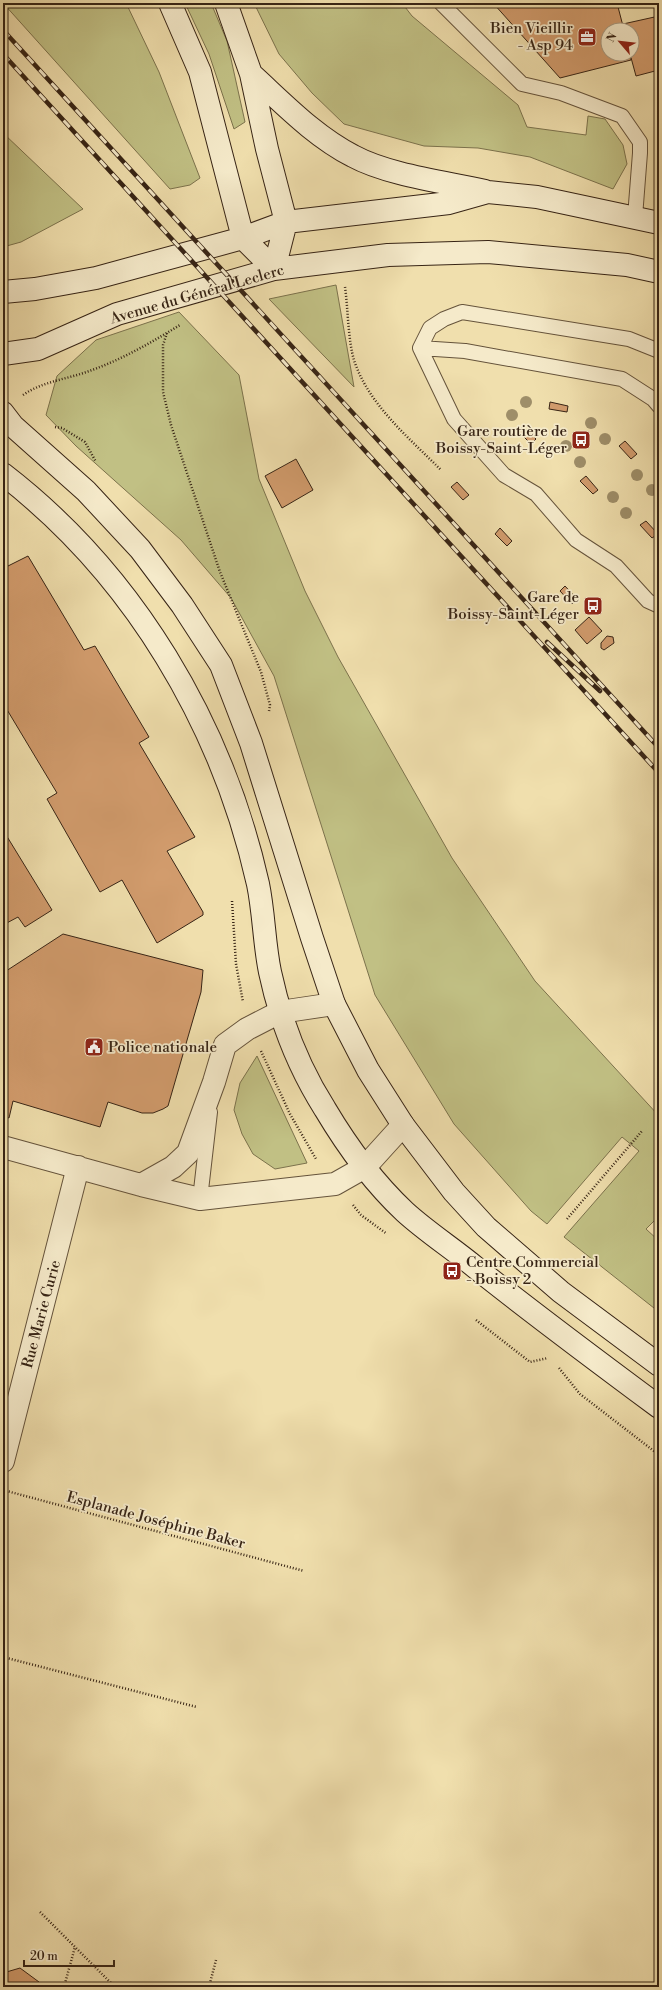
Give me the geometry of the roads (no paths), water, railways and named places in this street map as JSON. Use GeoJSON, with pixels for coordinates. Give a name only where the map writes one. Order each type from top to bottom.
{"type":"FeatureCollection","features":[{"type":"Feature","properties":{"kind":"street"},"geometry":{"type":"LineString","coordinates":[[170,3],[200,72],[243,238],[274,269]]}},
{"type":"Feature","properties":{"kind":"street"},"geometry":{"type":"LineString","coordinates":[[226,3],[251,74],[267,149],[286,222],[274,269]]}},
{"type":"Feature","properties":{"kind":"street"},"geometry":{"type":"LineString","coordinates":[[251,74],[314,131],[354,156],[373,165],[488,192],[537,197],[659,223]]}},
{"type":"Feature","properties":{"kind":"street"},"geometry":{"type":"LineString","coordinates":[[3,292],[35,289],[96,278],[243,238],[286,222],[449,203],[488,192]]}},
{"type":"Feature","properties":{"kind":"street","name":"Avenue du Général Leclerc"},"geometry":{"type":"LineString","coordinates":[[3,354],[38,349],[117,314],[274,269],[388,255],[488,252],[628,265],[659,272]]}},
{"type":"Feature","properties":{"kind":"street"},"geometry":{"type":"LineString","coordinates":[[3,413],[13,426],[86,491],[140,549],[182,605],[221,665],[250,743],[334,1004],[368,1070],[403,1125],[454,1192],[486,1227],[561,1292],[659,1365]]}},
{"type":"Feature","properties":{"kind":"street"},"geometry":{"type":"LineString","coordinates":[[3,474],[51,515],[81,545],[109,577],[146,625],[173,665],[227,779],[243,828],[259,887],[269,971],[280,1012],[298,1057],[324,1109],[365,1167],[380,1186],[406,1213],[516,1300],[659,1407]]}},
{"type":"Feature","properties":{"kind":"street"},"geometry":{"type":"LineString","coordinates":[[141,1185],[173,1167],[188,1153],[214,1082],[225,1045],[247,1029],[280,1012],[334,1004]]}},
{"type":"Feature","properties":{"kind":"street"},"geometry":{"type":"LineString","coordinates":[[3,1147],[141,1185],[200,1199],[328,1186],[335,1184],[365,1167],[403,1125]]}},
{"type":"Feature","properties":{"kind":"street","name":"Rue Marie Curie"},"geometry":{"type":"LineString","coordinates":[[3,1461],[78,1167]]}},
{"type":"Feature","properties":{"kind":"lane"},"geometry":{"type":"LineString","coordinates":[[441,3],[522,84],[561,93],[622,116],[640,142],[635,217]]}},
{"type":"Feature","properties":{"kind":"lane"},"geometry":{"type":"LineString","coordinates":[[420,348],[430,328],[444,319],[462,312],[629,339],[659,351]]}},
{"type":"Feature","properties":{"kind":"lane"},"geometry":{"type":"LineString","coordinates":[[420,348],[465,351],[622,379],[653,399],[659,406]]}},
{"type":"Feature","properties":{"kind":"lane"},"geometry":{"type":"LineString","coordinates":[[420,348],[454,419],[504,475],[536,494],[576,540],[616,566],[648,601],[659,606]]}},
{"type":"Feature","properties":{"kind":"lane"},"geometry":{"type":"LineString","coordinates":[[200,1199],[214,1082]]}},
{"type":"Feature","properties":{"kind":"railway"},"geometry":{"type":"LineString","coordinates":[[3,30],[659,748]]}},
{"type":"Feature","properties":{"kind":"railway"},"geometry":{"type":"LineString","coordinates":[[3,54],[659,773]]}},
{"type":"Feature","properties":{"kind":"railway"},"geometry":{"type":"LineString","coordinates":[[547,642],[600,691]]}},
{"type":"Feature","properties":{"kind":"place","name":"Bien Vieillir - Asp 94"},"geometry":{"type":"Point","coordinates":[587,37]}},
{"type":"Feature","properties":{"kind":"place","name":"Gare routière de Boissy-Saint-Léger"},"geometry":{"type":"Point","coordinates":[581,440]}},
{"type":"Feature","properties":{"kind":"place","name":"Gare de Boissy-Saint-Léger"},"geometry":{"type":"Point","coordinates":[593,606]}},
{"type":"Feature","properties":{"kind":"place","name":"Police nationale"},"geometry":{"type":"Point","coordinates":[94,1047]}},
{"type":"Feature","properties":{"kind":"place","name":"Centre Commercial - Boissy 2"},"geometry":{"type":"Point","coordinates":[452,1271]}}]}
